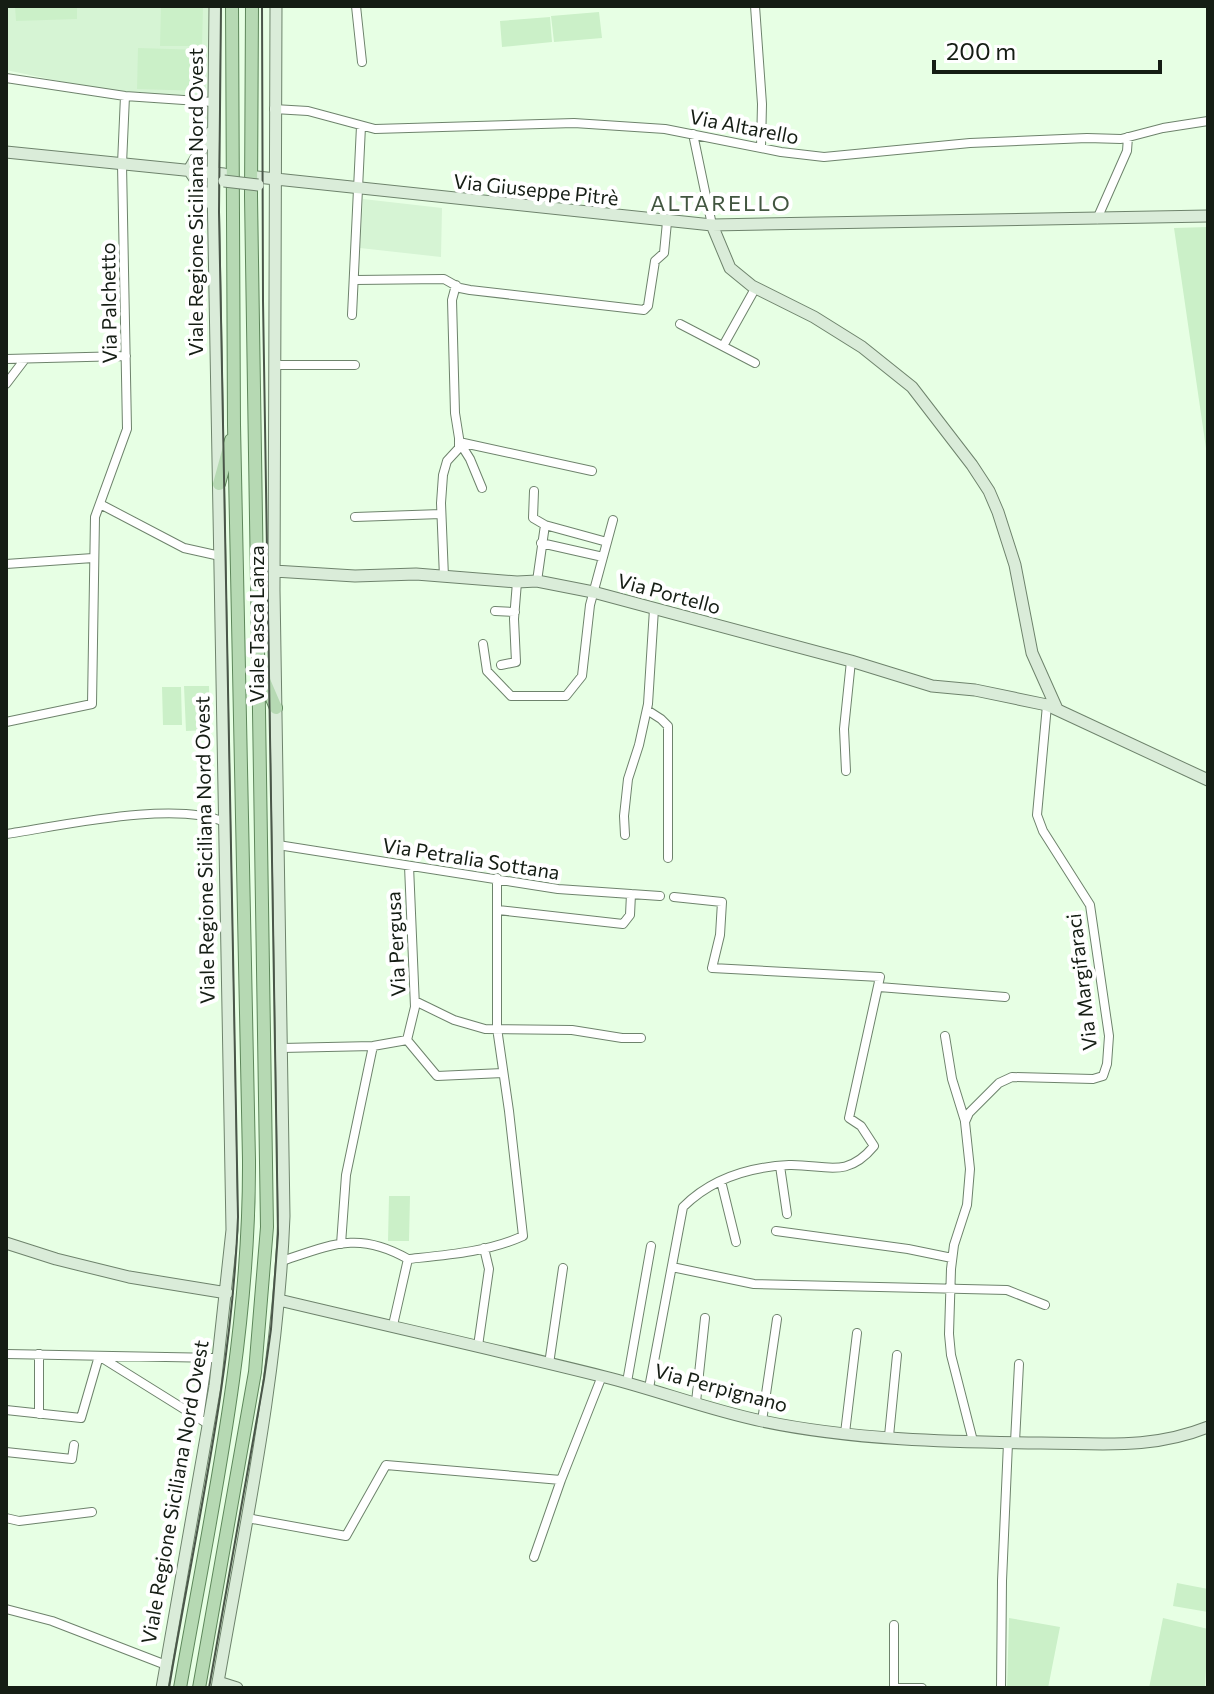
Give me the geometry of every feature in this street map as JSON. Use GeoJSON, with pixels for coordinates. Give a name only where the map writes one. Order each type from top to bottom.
{"type":"FeatureCollection","features":[{"type":"Feature","properties":{"kind":"main road","name":"Viale Regione Siciliana Nord Ovest"},"geometry":{"type":"LineString","coordinates":[[180,1688],[236,1369],[248,1246],[249,1160],[234,425],[232,6]]}},
{"type":"Feature","properties":{"kind":"main road"},"geometry":{"type":"LineString","coordinates":[[199,1688],[253,1384],[265,1264],[267,1162],[251,196],[252,6]]}},
{"type":"Feature","properties":{"kind":"main road"},"geometry":{"type":"LineString","coordinates":[[219,484],[234,425]]}},
{"type":"Feature","properties":{"kind":"main road"},"geometry":{"type":"LineString","coordinates":[[258,667],[276,708]]}},
{"type":"Feature","properties":{"kind":"street","name":"Viale Regione Siciliana Nord Ovest"},"geometry":{"type":"LineString","coordinates":[[162,1688],[227,1293],[232,1192],[213,207],[218,178],[213,130],[215,6]]}},
{"type":"Feature","properties":{"kind":"street"},"geometry":{"type":"LineString","coordinates":[[274,199],[276,6]]}},
{"type":"Feature","properties":{"kind":"street"},"geometry":{"type":"LineString","coordinates":[[356,6],[362,62]]}},
{"type":"Feature","properties":{"kind":"street"},"geometry":{"type":"LineString","coordinates":[[755,6],[761,85],[761,147]]}},
{"type":"Feature","properties":{"kind":"street"},"geometry":{"type":"LineString","coordinates":[[6,78],[125,96],[213,102]]}},
{"type":"Feature","properties":{"kind":"street","name":"Via Palchetto"},"geometry":{"type":"LineString","coordinates":[[6,722],[92,704],[95,517],[127,429],[122,164],[125,96]]}},
{"type":"Feature","properties":{"kind":"street","name":"Via Altarello"},"geometry":{"type":"LineString","coordinates":[[274,109],[308,111],[361,126],[404,128],[574,123],[665,129],[824,157],[970,143],[1128,137],[1208,121]]}},
{"type":"Feature","properties":{"kind":"street"},"geometry":{"type":"LineString","coordinates":[[352,315],[361,126]]}},
{"type":"Feature","properties":{"kind":"street"},"geometry":{"type":"LineString","coordinates":[[213,130],[189,170],[213,207]]}},
{"type":"Feature","properties":{"kind":"street"},"geometry":{"type":"LineString","coordinates":[[693,134],[712,225],[730,268],[756,287],[814,317],[862,347],[912,387],[989,491],[1015,565],[1032,653],[1052,707]]}},
{"type":"Feature","properties":{"kind":"street"},"geometry":{"type":"LineString","coordinates":[[1097,219],[1127,151],[1128,137]]}},
{"type":"Feature","properties":{"kind":"street","name":"Via Giuseppe Pitrè"},"geometry":{"type":"LineString","coordinates":[[6,152],[189,170],[218,178],[274,179],[712,225],[1208,216]]}},
{"type":"Feature","properties":{"kind":"street"},"geometry":{"type":"LineString","coordinates":[[258,181],[274,199]]}},
{"type":"Feature","properties":{"kind":"street","name":"Viale Tasca Lanza"},"geometry":{"type":"LineString","coordinates":[[274,199],[274,571],[282,1048]]}},
{"type":"Feature","properties":{"kind":"street"},"geometry":{"type":"LineString","coordinates":[[355,280],[444,279],[470,290],[646,309],[655,261],[664,253],[667,222]]}},
{"type":"Feature","properties":{"kind":"street"},"geometry":{"type":"LineString","coordinates":[[456,285],[452,300],[455,413],[459,445],[470,459],[482,488]]}},
{"type":"Feature","properties":{"kind":"street"},"geometry":{"type":"LineString","coordinates":[[723,346],[756,287]]}},
{"type":"Feature","properties":{"kind":"street"},"geometry":{"type":"LineString","coordinates":[[680,324],[755,363]]}},
{"type":"Feature","properties":{"kind":"street"},"geometry":{"type":"LineString","coordinates":[[6,359],[126,356]]}},
{"type":"Feature","properties":{"kind":"street"},"geometry":{"type":"LineString","coordinates":[[6,384],[25,359]]}},
{"type":"Feature","properties":{"kind":"street"},"geometry":{"type":"LineString","coordinates":[[274,365],[355,365]]}},
{"type":"Feature","properties":{"kind":"street"},"geometry":{"type":"LineString","coordinates":[[459,445],[592,471]]}},
{"type":"Feature","properties":{"kind":"street"},"geometry":{"type":"LineString","coordinates":[[444,577],[443,475],[447,461],[459,445]]}},
{"type":"Feature","properties":{"kind":"street"},"geometry":{"type":"LineString","coordinates":[[534,491],[533,518],[545,525],[607,542]]}},
{"type":"Feature","properties":{"kind":"street"},"geometry":{"type":"LineString","coordinates":[[100,504],[184,548],[220,556]]}},
{"type":"Feature","properties":{"kind":"street"},"geometry":{"type":"LineString","coordinates":[[355,517],[441,514]]}},
{"type":"Feature","properties":{"kind":"street"},"geometry":{"type":"LineString","coordinates":[[483,644],[487,671],[511,696],[566,696],[582,676],[593,592],[613,520]]}},
{"type":"Feature","properties":{"kind":"street"},"geometry":{"type":"LineString","coordinates":[[537,581],[545,525]]}},
{"type":"Feature","properties":{"kind":"street"},"geometry":{"type":"LineString","coordinates":[[541,543],[603,557]]}},
{"type":"Feature","properties":{"kind":"street"},"geometry":{"type":"LineString","coordinates":[[6,564],[93,558]]}},
{"type":"Feature","properties":{"kind":"street","name":"Via Portello"},"geometry":{"type":"LineString","coordinates":[[274,571],[355,576],[416,574],[517,585],[537,581],[593,592],[851,661],[932,686],[975,690],[1052,707],[1208,780]]}},
{"type":"Feature","properties":{"kind":"street"},"geometry":{"type":"LineString","coordinates":[[501,665],[516,662],[517,585]]}},
{"type":"Feature","properties":{"kind":"street"},"geometry":{"type":"LineString","coordinates":[[625,835],[628,779],[647,710],[654,609]]}},
{"type":"Feature","properties":{"kind":"street"},"geometry":{"type":"LineString","coordinates":[[495,611],[515,612]]}},
{"type":"Feature","properties":{"kind":"street"},"geometry":{"type":"LineString","coordinates":[[846,771],[844,729],[851,661]]}},
{"type":"Feature","properties":{"kind":"street","name":"Via Margifaraci"},"geometry":{"type":"LineString","coordinates":[[965,1122],[969,1113],[999,1083],[1012,1077],[1093,1079],[1103,1076],[1107,1064],[1107,1021],[1090,905],[1043,831],[1037,815],[1052,707]]}},
{"type":"Feature","properties":{"kind":"street"},"geometry":{"type":"LineString","coordinates":[[647,710],[668,726],[668,858]]}},
{"type":"Feature","properties":{"kind":"street"},"geometry":{"type":"LineString","coordinates":[[6,834],[168,813],[206,815],[224,822]]}},
{"type":"Feature","properties":{"kind":"street","name":"Via Petralia Sottana"},"geometry":{"type":"LineString","coordinates":[[278,845],[558,889],[660,896]]}},
{"type":"Feature","properties":{"kind":"street","name":"Via Pergusa"},"geometry":{"type":"LineString","coordinates":[[407,1040],[415,1001],[409,866]]}},
{"type":"Feature","properties":{"kind":"street"},"geometry":{"type":"LineString","coordinates":[[282,1261],[361,1241],[390,1249],[408,1259],[484,1248],[523,1236],[497,1028],[497,878]]}},
{"type":"Feature","properties":{"kind":"street"},"geometry":{"type":"LineString","coordinates":[[498,910],[623,924],[630,915],[631,894]]}},
{"type":"Feature","properties":{"kind":"street"},"geometry":{"type":"LineString","coordinates":[[649,1388],[683,1207],[699,1190],[743,1171],[780,1166],[820,1169],[846,1166],[864,1159],[874,1146],[861,1126],[849,1118],[880,977],[712,968],[720,935],[722,902],[674,897]]}},
{"type":"Feature","properties":{"kind":"street"},"geometry":{"type":"LineString","coordinates":[[879,987],[1005,997]]}},
{"type":"Feature","properties":{"kind":"street"},"geometry":{"type":"LineString","coordinates":[[415,1001],[454,1020],[485,1029],[572,1030],[641,1038]]}},
{"type":"Feature","properties":{"kind":"street"},"geometry":{"type":"LineString","coordinates":[[945,1036],[950,1070],[965,1122],[970,1169],[967,1205],[952,1258],[951,1355],[973,1441]]}},
{"type":"Feature","properties":{"kind":"street"},"geometry":{"type":"LineString","coordinates":[[237,1688],[217,1685],[268,1399],[279,1300],[285,1179],[282,1048],[373,1046],[407,1040],[437,1076],[503,1073]]}},
{"type":"Feature","properties":{"kind":"street"},"geometry":{"type":"LineString","coordinates":[[341,1244],[346,1175],[373,1046]]}},
{"type":"Feature","properties":{"kind":"street"},"geometry":{"type":"LineString","coordinates":[[780,1166],[787,1214]]}},
{"type":"Feature","properties":{"kind":"street"},"geometry":{"type":"LineString","coordinates":[[721,1181],[736,1242]]}},
{"type":"Feature","properties":{"kind":"street"},"geometry":{"type":"LineString","coordinates":[[776,1231],[952,1258]]}},
{"type":"Feature","properties":{"kind":"street"},"geometry":{"type":"LineString","coordinates":[[6,1243],[129,1277],[227,1293]]}},
{"type":"Feature","properties":{"kind":"street"},"geometry":{"type":"LineString","coordinates":[[627,1382],[651,1246]]}},
{"type":"Feature","properties":{"kind":"street"},"geometry":{"type":"LineString","coordinates":[[478,1346],[489,1269],[484,1248]]}},
{"type":"Feature","properties":{"kind":"street"},"geometry":{"type":"LineString","coordinates":[[393,1325],[408,1259]]}},
{"type":"Feature","properties":{"kind":"street"},"geometry":{"type":"LineString","coordinates":[[672,1267],[754,1284],[1007,1290],[1045,1305]]}},
{"type":"Feature","properties":{"kind":"street"},"geometry":{"type":"LineString","coordinates":[[549,1364],[563,1268]]}},
{"type":"Feature","properties":{"kind":"street","name":"Via Perpignano"},"geometry":{"type":"LineString","coordinates":[[279,1300],[627,1382],[762,1421],[845,1433],[973,1441],[1144,1444],[1180,1438],[1208,1427]]}},
{"type":"Feature","properties":{"kind":"street"},"geometry":{"type":"LineString","coordinates":[[696,1402],[705,1318]]}},
{"type":"Feature","properties":{"kind":"street"},"geometry":{"type":"LineString","coordinates":[[762,1421],[777,1319]]}},
{"type":"Feature","properties":{"kind":"street"},"geometry":{"type":"LineString","coordinates":[[845,1433],[857,1333]]}},
{"type":"Feature","properties":{"kind":"street"},"geometry":{"type":"LineString","coordinates":[[6,1354],[214,1358]]}},
{"type":"Feature","properties":{"kind":"street"},"geometry":{"type":"LineString","coordinates":[[39,1354],[39,1414]]}},
{"type":"Feature","properties":{"kind":"street"},"geometry":{"type":"LineString","coordinates":[[889,1436],[897,1355]]}},
{"type":"Feature","properties":{"kind":"street"},"geometry":{"type":"LineString","coordinates":[[6,1410],[81,1418],[99,1356]]}},
{"type":"Feature","properties":{"kind":"street"},"geometry":{"type":"LineString","coordinates":[[99,1356],[204,1421]]}},
{"type":"Feature","properties":{"kind":"street"},"geometry":{"type":"LineString","coordinates":[[1001,1688],[1002,1581],[1019,1364]]}},
{"type":"Feature","properties":{"kind":"street"},"geometry":{"type":"LineString","coordinates":[[534,1557],[602,1376]]}},
{"type":"Feature","properties":{"kind":"street"},"geometry":{"type":"LineString","coordinates":[[6,1452],[72,1459],[74,1445]]}},
{"type":"Feature","properties":{"kind":"street"},"geometry":{"type":"LineString","coordinates":[[247,1518],[346,1536],[386,1465],[561,1480]]}},
{"type":"Feature","properties":{"kind":"street"},"geometry":{"type":"LineString","coordinates":[[6,1518],[19,1521],[92,1512]]}},
{"type":"Feature","properties":{"kind":"street"},"geometry":{"type":"LineString","coordinates":[[6,1609],[52,1621],[166,1665]]}},
{"type":"Feature","properties":{"kind":"street"},"geometry":{"type":"LineString","coordinates":[[894,1625],[894,1688],[922,1688]]}},
{"type":"Feature","properties":{"kind":"shaded area"},"geometry":{"type":"Polygon","coordinates":[[[6,6],[209,6],[206,98],[97,89],[6,70],[6,6]]]}},
{"type":"Feature","properties":{"kind":"shaded area"},"geometry":{"type":"Polygon","coordinates":[[[15,6],[77,6],[77,19],[16,21],[15,6]]]}},
{"type":"Feature","properties":{"kind":"shaded area"},"geometry":{"type":"Polygon","coordinates":[[[161,6],[203,6],[202,46],[160,46],[161,6]]]}},
{"type":"Feature","properties":{"kind":"shaded area"},"geometry":{"type":"Polygon","coordinates":[[[599,12],[602,38],[554,42],[551,16],[599,12]]]}},
{"type":"Feature","properties":{"kind":"shaded area"},"geometry":{"type":"Polygon","coordinates":[[[550,17],[552,42],[502,47],[500,21],[550,17]]]}},
{"type":"Feature","properties":{"kind":"shaded area"},"geometry":{"type":"Polygon","coordinates":[[[138,48],[203,50],[202,91],[137,89],[138,48]]]}},
{"type":"Feature","properties":{"kind":"shaded area"},"geometry":{"type":"Polygon","coordinates":[[[363,199],[442,208],[441,257],[360,248],[363,199]]]}},
{"type":"Feature","properties":{"kind":"shaded area"},"geometry":{"type":"Polygon","coordinates":[[[1208,227],[1208,462],[1174,228],[1208,227]]]}},
{"type":"Feature","properties":{"kind":"shaded area"},"geometry":{"type":"Polygon","coordinates":[[[184,686],[209,686],[210,730],[186,731],[184,686]]]}},
{"type":"Feature","properties":{"kind":"shaded area"},"geometry":{"type":"Polygon","coordinates":[[[162,687],[181,687],[182,725],[163,725],[162,687]]]}},
{"type":"Feature","properties":{"kind":"shaded area"},"geometry":{"type":"Polygon","coordinates":[[[389,1196],[410,1196],[409,1241],[388,1241],[389,1196]]]}},
{"type":"Feature","properties":{"kind":"shaded area"},"geometry":{"type":"Polygon","coordinates":[[[1177,1583],[1208,1589],[1208,1612],[1173,1606],[1177,1583]]]}},
{"type":"Feature","properties":{"kind":"shaded area"},"geometry":{"type":"Polygon","coordinates":[[[1009,1618],[1060,1627],[1048,1688],[1007,1688],[1009,1618]]]}},
{"type":"Feature","properties":{"kind":"shaded area"},"geometry":{"type":"Polygon","coordinates":[[[1163,1618],[1208,1629],[1205,1688],[1149,1688],[1163,1618]]]}},
{"type":"Feature","properties":{"kind":"tram line"},"geometry":{"type":"LineString","coordinates":[[169,1688],[220,1395],[238,1217],[219,212],[221,6]]}},
{"type":"Feature","properties":{"kind":"tram line"},"geometry":{"type":"LineString","coordinates":[[209,1688],[264,1379],[278,1234],[263,301],[262,6]]}},
{"type":"Feature","properties":{"kind":"district","name":"ALTARELLO"},"geometry":{"type":"Point","coordinates":[721,203]}}]}
